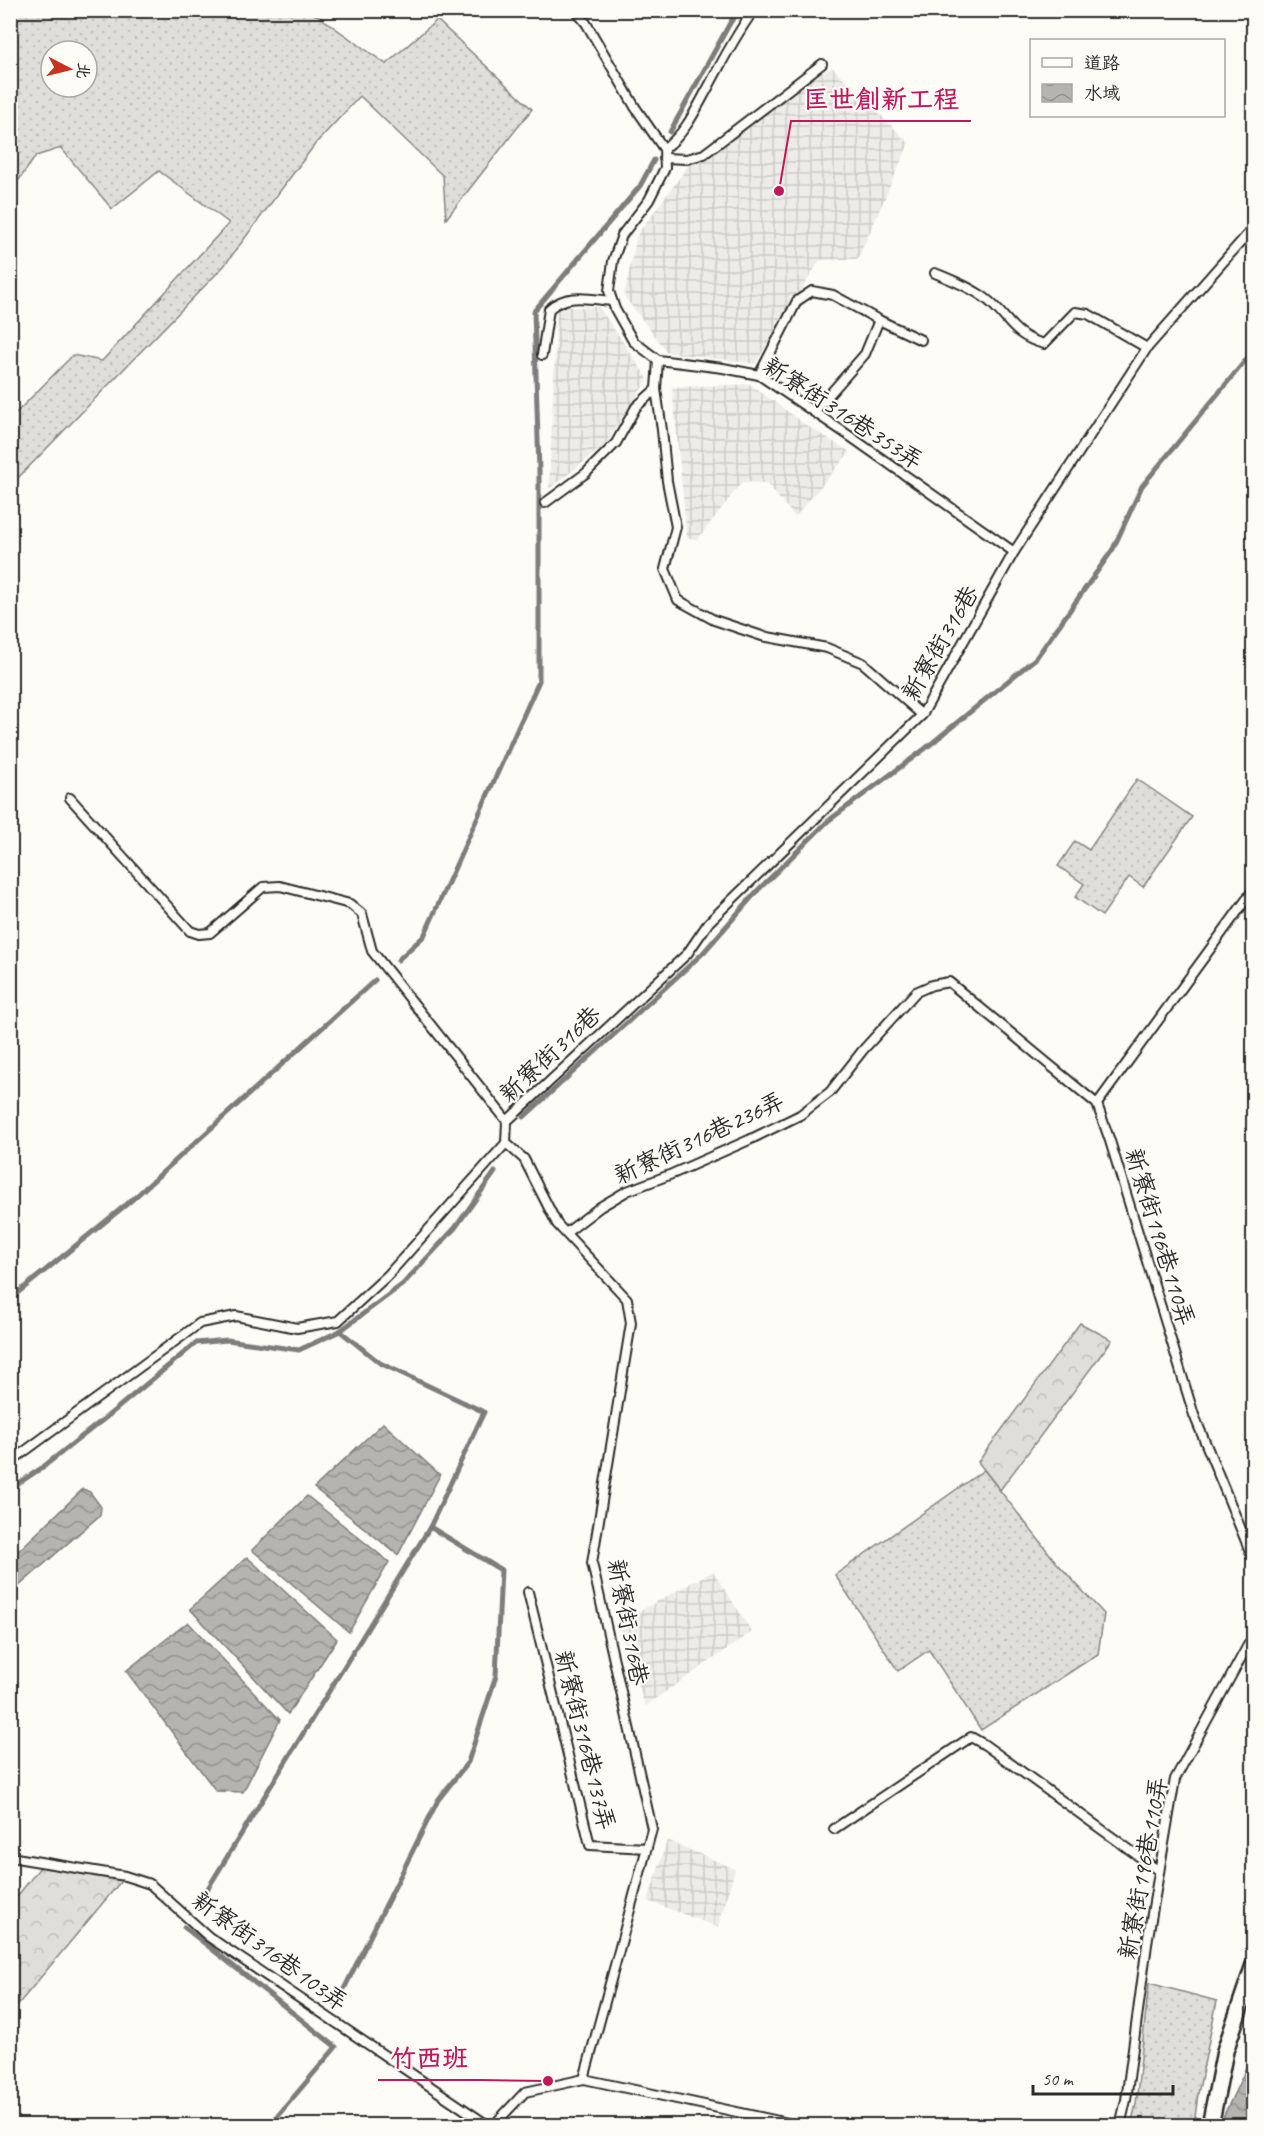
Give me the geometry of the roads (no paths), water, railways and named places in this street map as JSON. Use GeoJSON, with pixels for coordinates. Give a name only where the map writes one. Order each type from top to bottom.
{"type":"FeatureCollection","features":[{"type":"Feature","properties":{"kind":"street"},"geometry":{"type":"LineString","coordinates":[[1210,2126],[1225,2051],[1254,1965]]}},
{"type":"Feature","properties":{"kind":"lane"},"geometry":{"type":"LineString","coordinates":[[574,10],[586,23],[635,107],[664,149],[665,168],[649,200],[622,235],[613,261],[609,291],[615,309],[633,341],[658,360],[656,389],[667,481],[676,527],[665,569],[678,600],[714,620],[762,636],[826,648],[863,663],[922,716]]}},
{"type":"Feature","properties":{"kind":"lane"},"geometry":{"type":"LineString","coordinates":[[664,149],[677,140],[688,124],[738,32],[754,10]]}},
{"type":"Feature","properties":{"kind":"lane"},"geometry":{"type":"LineString","coordinates":[[664,158],[687,159],[704,154],[822,64]]}},
{"type":"Feature","properties":{"kind":"lane","name":"新寮街316巷"},"geometry":{"type":"LineString","coordinates":[[584,2079],[652,1829],[592,1563],[631,1323],[627,1299],[557,1224],[524,1159],[506,1143],[507,1121],[687,954],[709,922],[922,716],[1014,552],[1147,348],[1254,227]]}},
{"type":"Feature","properties":{"kind":"lane"},"geometry":{"type":"LineString","coordinates":[[934,273],[962,284],[987,299],[1027,339],[1044,344],[1075,312],[1088,314],[1147,348]]}},
{"type":"Feature","properties":{"kind":"lane"},"geometry":{"type":"LineString","coordinates":[[759,375],[797,301],[812,291],[833,295],[921,340]]}},
{"type":"Feature","properties":{"kind":"lane"},"geometry":{"type":"LineString","coordinates":[[542,355],[549,309],[558,301],[570,297],[612,301]]}},
{"type":"Feature","properties":{"kind":"lane"},"geometry":{"type":"LineString","coordinates":[[814,412],[865,354],[879,320]]}},
{"type":"Feature","properties":{"kind":"lane","name":"新寮街316巷353弄"},"geometry":{"type":"LineString","coordinates":[[658,360],[759,375],[1014,552]]}},
{"type":"Feature","properties":{"kind":"lane"},"geometry":{"type":"LineString","coordinates":[[545,502],[586,472],[616,442],[636,407],[656,389]]}},
{"type":"Feature","properties":{"kind":"lane"},"geometry":{"type":"LineString","coordinates":[[70,798],[190,931],[199,934],[210,933],[263,886],[280,886],[350,904],[362,914],[372,951],[507,1121]]}},
{"type":"Feature","properties":{"kind":"lane"},"geometry":{"type":"LineString","coordinates":[[1097,1104],[1254,889]]}},
{"type":"Feature","properties":{"kind":"lane","name":"新寮街316巷236弄"},"geometry":{"type":"LineString","coordinates":[[566,1233],[600,1207],[627,1191],[672,1174],[800,1115],[830,1092],[863,1050],[916,992],[932,985],[949,982],[1097,1104]]}},
{"type":"Feature","properties":{"kind":"lane","name":"新寮街196巷110弄"},"geometry":{"type":"LineString","coordinates":[[1097,1104],[1194,1415],[1254,1561]]}},
{"type":"Feature","properties":{"kind":"lane"},"geometry":{"type":"LineString","coordinates":[[10,1462],[200,1323],[236,1316],[297,1328],[338,1321],[388,1275],[506,1143]]}},
{"type":"Feature","properties":{"kind":"lane","name":"新寮街316巷137弄"},"geometry":{"type":"LineString","coordinates":[[528,1592],[590,1845],[647,1848]]}},
{"type":"Feature","properties":{"kind":"lane","name":"新寮街196巷110弄"},"geometry":{"type":"LineString","coordinates":[[1120,2126],[1126,2100],[1148,1936],[1175,1779],[1254,1634]]}},
{"type":"Feature","properties":{"kind":"lane"},"geometry":{"type":"LineString","coordinates":[[834,1828],[971,1737],[1159,1871]]}},
{"type":"Feature","properties":{"kind":"lane","name":"新寮街316巷103弄"},"geometry":{"type":"LineString","coordinates":[[10,1857],[125,1876],[150,1884],[209,1937],[489,2126]]}},
{"type":"Feature","properties":{"kind":"lane"},"geometry":{"type":"LineString","coordinates":[[493,2126],[525,2092],[584,2079],[802,2126]]}},
{"type":"Feature","properties":{"kind":"water"},"geometry":{"type":"Polygon","coordinates":[[[383,1423],[440,1475],[398,1555],[314,1488],[383,1423]]]}},
{"type":"Feature","properties":{"kind":"water"},"geometry":{"type":"Polygon","coordinates":[[[83,1489],[90,1492],[101,1507],[100,1515],[11,1593],[11,1558],[83,1489]]]}},
{"type":"Feature","properties":{"kind":"water"},"geometry":{"type":"Polygon","coordinates":[[[307,1496],[389,1562],[349,1632],[252,1550],[307,1496]]]}},
{"type":"Feature","properties":{"kind":"water"},"geometry":{"type":"Polygon","coordinates":[[[247,1557],[337,1639],[288,1714],[190,1609],[247,1557]]]}},
{"type":"Feature","properties":{"kind":"water"},"geometry":{"type":"Polygon","coordinates":[[[188,1622],[280,1720],[243,1792],[216,1791],[126,1671],[188,1622]]]}},
{"type":"Feature","properties":{"kind":"water"},"geometry":{"type":"Polygon","coordinates":[[[1253,2047],[1253,2125],[1222,2125],[1224,2115],[1253,2047]]]}},
{"type":"Feature","properties":{"kind":"waterway"},"geometry":{"type":"LineString","coordinates":[[670,132],[739,10]]}},
{"type":"Feature","properties":{"kind":"waterway"},"geometry":{"type":"LineString","coordinates":[[398,960],[424,936],[539,681],[539,471],[534,311],[640,186],[654,160]]}},
{"type":"Feature","properties":{"kind":"waterway"},"geometry":{"type":"LineString","coordinates":[[524,1117],[703,953],[758,890],[828,821],[926,748],[1036,658],[1113,549],[1142,486],[1254,350]]}},
{"type":"Feature","properties":{"kind":"waterway"},"geometry":{"type":"LineString","coordinates":[[10,1299],[133,1199],[375,980]]}},
{"type":"Feature","properties":{"kind":"waterway"},"geometry":{"type":"LineString","coordinates":[[10,1489],[43,1467],[196,1343],[227,1340],[299,1350],[340,1331],[403,1284],[455,1228],[495,1172]]}},
{"type":"Feature","properties":{"kind":"waterway"},"geometry":{"type":"LineString","coordinates":[[336,2005],[438,1800],[468,1762],[496,1676],[501,1570],[430,1527],[484,1412],[380,1363],[340,1331]]}},
{"type":"Feature","properties":{"kind":"waterway"},"geometry":{"type":"LineString","coordinates":[[197,1906],[430,1527]]}},
{"type":"Feature","properties":{"kind":"waterway"},"geometry":{"type":"LineString","coordinates":[[184,1927],[336,2047],[269,2126]]}},
{"type":"Feature","properties":{"kind":"place","name":"匡世創新工程"},"geometry":{"type":"Point","coordinates":[779,191]}},
{"type":"Feature","properties":{"kind":"place","name":"竹西班"},"geometry":{"type":"Point","coordinates":[548,2081]}}]}
